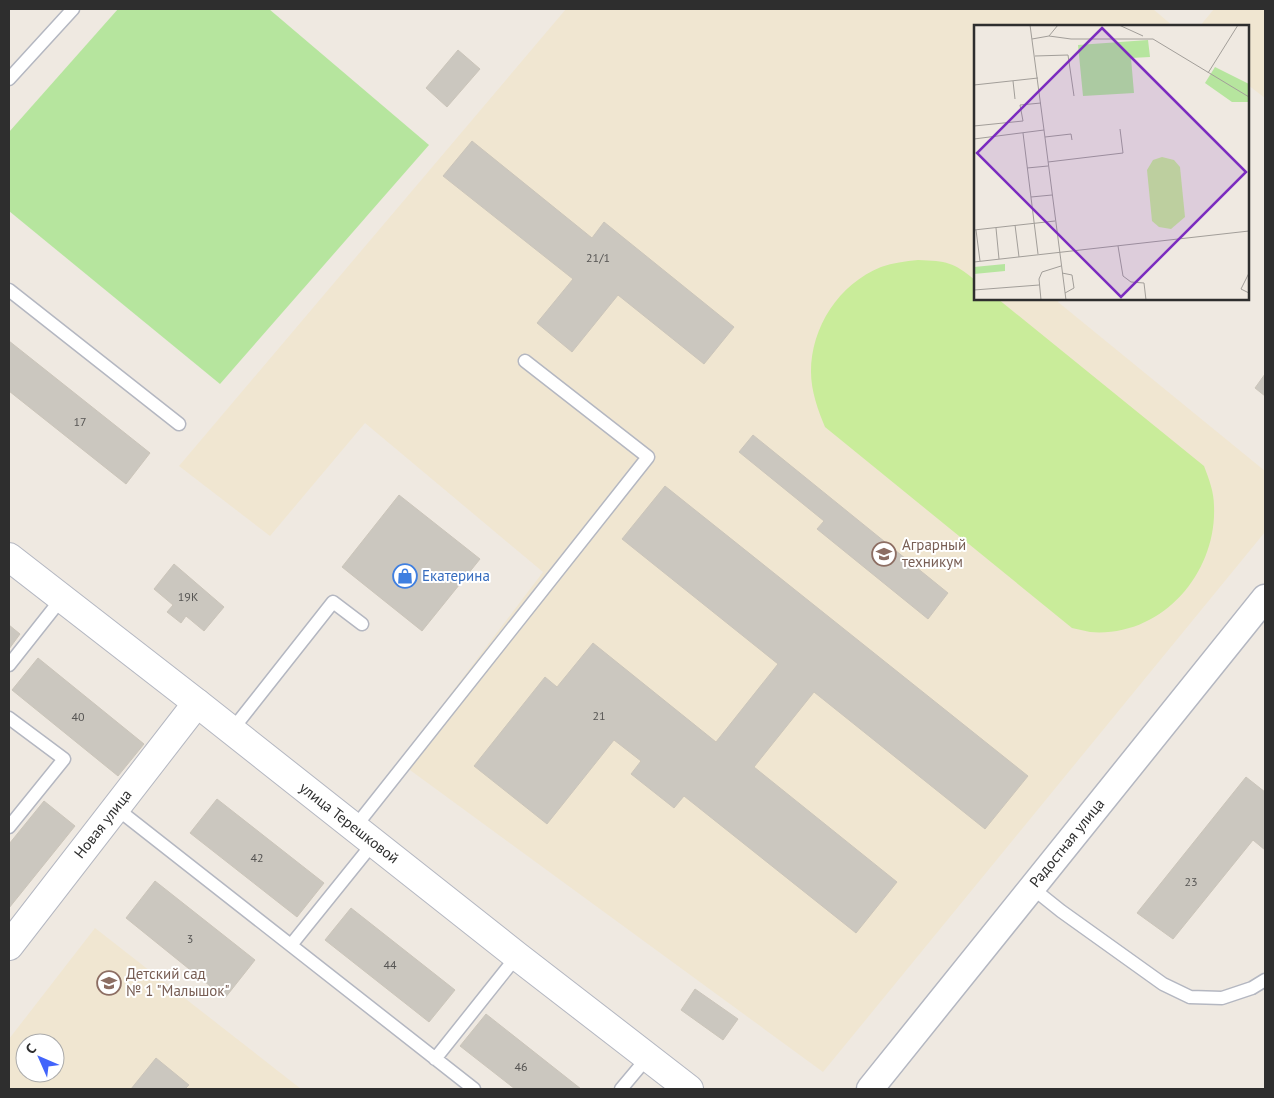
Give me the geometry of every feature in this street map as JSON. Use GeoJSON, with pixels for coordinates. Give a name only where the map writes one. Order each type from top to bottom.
{"type":"FeatureCollection","features":[{"type":"Feature","properties":{"kind":"street","name":"улица Терешковой"},"geometry":{"type":"LineString","coordinates":[[9,557],[198,703],[516,956],[689,1089]]}},
{"type":"Feature","properties":{"kind":"street","name":"Радостная улица"},"geometry":{"type":"LineString","coordinates":[[870,1089],[1265,598]]}},
{"type":"Feature","properties":{"kind":"street","name":"Новая улица"},"geometry":{"type":"LineString","coordinates":[[9,946],[198,703]]}},
{"type":"Feature","properties":{"kind":"lane"},"geometry":{"type":"LineString","coordinates":[[9,79],[73,9]]}},
{"type":"Feature","properties":{"kind":"lane"},"geometry":{"type":"LineString","coordinates":[[9,290],[179,424]]}},
{"type":"Feature","properties":{"kind":"lane"},"geometry":{"type":"LineString","coordinates":[[291,945],[364,835],[648,458],[525,361]]}},
{"type":"Feature","properties":{"kind":"lane"},"geometry":{"type":"LineString","coordinates":[[9,665],[62,598]]}},
{"type":"Feature","properties":{"kind":"lane"},"geometry":{"type":"LineString","coordinates":[[232,730],[333,602],[362,624]]}},
{"type":"Feature","properties":{"kind":"lane"},"geometry":{"type":"LineString","coordinates":[[9,718],[64,759],[9,827]]}},
{"type":"Feature","properties":{"kind":"lane"},"geometry":{"type":"LineString","coordinates":[[116,808],[474,1089]]}},
{"type":"Feature","properties":{"kind":"lane"},"geometry":{"type":"LineString","coordinates":[[1032,888],[1163,984],[1190,997],[1222,998],[1252,988],[1265,980]]}},
{"type":"Feature","properties":{"kind":"lane"},"geometry":{"type":"LineString","coordinates":[[435,1059],[516,956]]}},
{"type":"Feature","properties":{"kind":"lane"},"geometry":{"type":"LineString","coordinates":[[621,1089],[647,1058]]}},
{"type":"Feature","properties":{"kind":"shaded area","name":"Аграрный техникум"},"geometry":{"type":"Polygon","coordinates":[[[566,9],[1153,9],[1172,25],[974,25],[974,300],[1059,300],[1058,302],[1265,471],[1265,532],[823,1072],[399,762],[543,572],[365,423],[270,536],[179,466],[566,9]]]}},
{"type":"Feature","properties":{"kind":"shaded area"},"geometry":{"type":"Polygon","coordinates":[[[1214,9],[1265,9],[1265,98],[1249,86],[1249,25],[1201,25],[1214,9]]]}},
{"type":"Feature","properties":{"kind":"shaded area","name":"Детский сад № 1 \"Малышок\""},"geometry":{"type":"Polygon","coordinates":[[[95,928],[301,1089],[9,1089],[9,1039],[95,928]]]}},
{"type":"Feature","properties":{"kind":"green space"},"geometry":{"type":"Polygon","coordinates":[[[118,9],[269,9],[429,145],[220,384],[9,211],[9,132],[118,9]]]}},
{"type":"Feature","properties":{"kind":"green space"},"geometry":{"type":"Polygon","coordinates":[[[936,261],[955,266],[967,274],[974,279],[974,300],[999,300],[1204,466],[1214,501],[1212,531],[1206,555],[1195,577],[1180,597],[1161,613],[1140,624],[1116,631],[1090,632],[1072,628],[825,427],[817,407],[811,379],[812,355],[822,323],[840,296],[852,284],[881,267],[899,262],[936,261]]]}},
{"type":"Feature","properties":{"kind":"building"},"geometry":{"type":"Polygon","coordinates":[[[458,50],[480,69],[447,107],[426,88],[458,50]]]}},
{"type":"Feature","properties":{"kind":"building"},"geometry":{"type":"Polygon","coordinates":[[[472,141],[592,238],[604,222],[734,327],[704,364],[618,295],[572,352],[537,323],[573,279],[443,176],[472,141]]]}},
{"type":"Feature","properties":{"kind":"building"},"geometry":{"type":"Polygon","coordinates":[[[9,341],[150,453],[126,484],[9,391],[9,341]]]}},
{"type":"Feature","properties":{"kind":"building"},"geometry":{"type":"Polygon","coordinates":[[[1265,374],[1265,396],[1255,388],[1265,374]]]}},
{"type":"Feature","properties":{"kind":"building"},"geometry":{"type":"Polygon","coordinates":[[[753,435],[948,593],[928,619],[817,529],[824,521],[739,452],[753,435]]]}},
{"type":"Feature","properties":{"kind":"building"},"geometry":{"type":"Polygon","coordinates":[[[665,486],[1028,776],[985,829],[814,692],[754,767],[897,882],[856,933],[684,796],[674,808],[631,774],[641,761],[614,740],[547,824],[474,766],[545,677],[557,687],[593,643],[716,742],[778,664],[622,539],[665,486]]]}},
{"type":"Feature","properties":{"kind":"building"},"geometry":{"type":"Polygon","coordinates":[[[399,495],[480,559],[422,631],[342,567],[399,495]]]}},
{"type":"Feature","properties":{"kind":"building"},"geometry":{"type":"Polygon","coordinates":[[[174,564],[224,607],[204,631],[186,616],[181,623],[167,612],[173,605],[154,589],[174,564]]]}},
{"type":"Feature","properties":{"kind":"building"},"geometry":{"type":"Polygon","coordinates":[[[9,625],[20,634],[9,649],[9,625]]]}},
{"type":"Feature","properties":{"kind":"building"},"geometry":{"type":"Polygon","coordinates":[[[38,658],[144,744],[118,776],[12,690],[38,658]]]}},
{"type":"Feature","properties":{"kind":"building"},"geometry":{"type":"Polygon","coordinates":[[[1246,777],[1265,792],[1265,850],[1253,840],[1173,939],[1137,913],[1246,777]]]}},
{"type":"Feature","properties":{"kind":"building"},"geometry":{"type":"Polygon","coordinates":[[[217,799],[324,883],[297,917],[190,833],[217,799]]]}},
{"type":"Feature","properties":{"kind":"building"},"geometry":{"type":"Polygon","coordinates":[[[44,801],[75,826],[9,908],[9,844],[44,801]]]}},
{"type":"Feature","properties":{"kind":"building"},"geometry":{"type":"Polygon","coordinates":[[[155,881],[255,960],[225,998],[126,918],[155,881]]]}},
{"type":"Feature","properties":{"kind":"building"},"geometry":{"type":"Polygon","coordinates":[[[351,908],[455,990],[429,1022],[325,940],[351,908]]]}},
{"type":"Feature","properties":{"kind":"building"},"geometry":{"type":"Polygon","coordinates":[[[695,989],[738,1019],[723,1040],[681,1010],[695,989]]]}},
{"type":"Feature","properties":{"kind":"building"},"geometry":{"type":"Polygon","coordinates":[[[486,1014],[581,1089],[515,1089],[460,1046],[486,1014]]]}},
{"type":"Feature","properties":{"kind":"building"},"geometry":{"type":"Polygon","coordinates":[[[156,1058],[189,1085],[185,1089],[131,1089],[156,1058]]]}},
{"type":"Feature","properties":{"kind":"place","name":"Аграрный техникум"},"geometry":{"type":"Point","coordinates":[884,554]}},
{"type":"Feature","properties":{"kind":"place","name":"Екатерина"},"geometry":{"type":"Point","coordinates":[405,576]}},
{"type":"Feature","properties":{"kind":"place","name":"Детский сад № 1 \"Малышок\""},"geometry":{"type":"Point","coordinates":[109,983]}}]}
